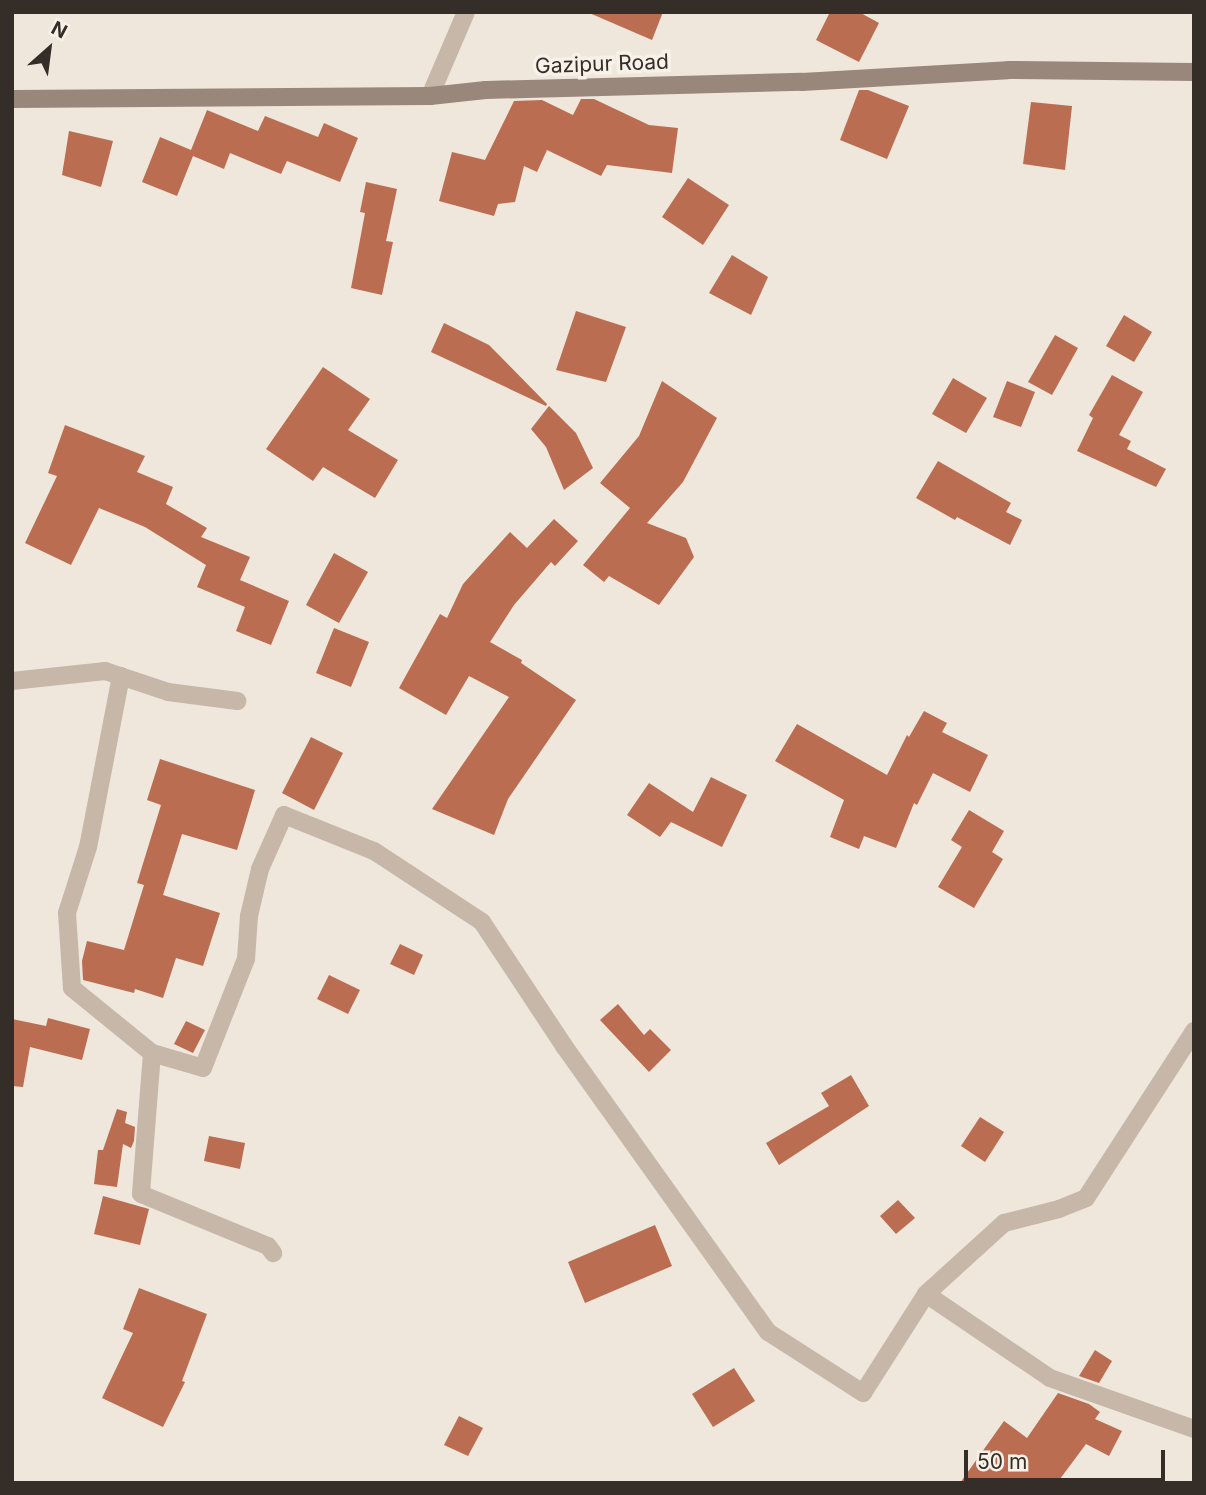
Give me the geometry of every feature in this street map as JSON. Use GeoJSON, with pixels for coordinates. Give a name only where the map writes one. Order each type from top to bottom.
{"type":"FeatureCollection","features":[{"type":"Feature","properties":{"kind":"street"},"geometry":{"type":"LineString","coordinates":[[430,96],[466,12]]}},
{"type":"Feature","properties":{"kind":"street","name":"Gazipur Road"},"geometry":{"type":"LineString","coordinates":[[12,99],[430,96],[486,90],[802,82],[1008,70],[1194,72]]}},
{"type":"Feature","properties":{"kind":"street"},"geometry":{"type":"LineString","coordinates":[[12,681],[105,671],[168,692],[237,701]]}},
{"type":"Feature","properties":{"kind":"street"},"geometry":{"type":"LineString","coordinates":[[121,676],[88,847],[67,913],[72,988],[152,1053],[203,1068],[246,960],[248,916],[260,869],[284,815],[374,851],[482,922],[564,1046],[768,1332],[863,1393],[926,1294],[1004,1223],[1059,1209],[1086,1198],[1194,1031]]}},
{"type":"Feature","properties":{"kind":"street"},"geometry":{"type":"LineString","coordinates":[[152,1053],[141,1194],[268,1246],[273,1253]]}},
{"type":"Feature","properties":{"kind":"street"},"geometry":{"type":"LineString","coordinates":[[926,1294],[1050,1378],[1194,1429]]}},
{"type":"Feature","properties":{"kind":"building"},"geometry":{"type":"Polygon","coordinates":[[[587,12],[663,12],[652,40],[587,12]]]}},
{"type":"Feature","properties":{"kind":"building"},"geometry":{"type":"Polygon","coordinates":[[[830,12],[859,12],[879,23],[859,62],[816,40],[830,12]]]}},
{"type":"Feature","properties":{"kind":"building"},"geometry":{"type":"Polygon","coordinates":[[[859,90],[868,90],[909,106],[887,159],[840,140],[859,90]]]}},
{"type":"Feature","properties":{"kind":"building"},"geometry":{"type":"Polygon","coordinates":[[[581,99],[594,99],[649,125],[678,128],[672,173],[607,165],[601,176],[547,150],[537,172],[524,166],[515,202],[498,204],[494,216],[439,201],[452,152],[485,160],[514,101],[542,100],[573,115],[581,99]]]}},
{"type":"Feature","properties":{"kind":"building"},"geometry":{"type":"Polygon","coordinates":[[[1031,102],[1072,106],[1065,170],[1023,164],[1031,102]]]}},
{"type":"Feature","properties":{"kind":"building"},"geometry":{"type":"Polygon","coordinates":[[[207,110],[258,131],[265,116],[318,137],[324,123],[358,138],[340,182],[287,161],[281,174],[230,153],[224,169],[193,156],[177,196],[142,182],[160,137],[191,150],[207,110]]]}},
{"type":"Feature","properties":{"kind":"building"},"geometry":{"type":"Polygon","coordinates":[[[69,131],[113,141],[101,187],[62,175],[69,131]]]}},
{"type":"Feature","properties":{"kind":"building"},"geometry":{"type":"Polygon","coordinates":[[[688,178],[729,205],[703,245],[662,217],[688,178]]]}},
{"type":"Feature","properties":{"kind":"building"},"geometry":{"type":"Polygon","coordinates":[[[366,182],[397,189],[386,241],[393,242],[382,295],[351,288],[365,213],[360,212],[366,182]]]}},
{"type":"Feature","properties":{"kind":"building"},"geometry":{"type":"Polygon","coordinates":[[[732,255],[768,277],[751,315],[709,293],[732,255]]]}},
{"type":"Feature","properties":{"kind":"building"},"geometry":{"type":"Polygon","coordinates":[[[576,311],[626,327],[606,382],[556,370],[576,311]]]}},
{"type":"Feature","properties":{"kind":"building"},"geometry":{"type":"Polygon","coordinates":[[[1124,315],[1152,332],[1134,362],[1106,346],[1124,315]]]}},
{"type":"Feature","properties":{"kind":"building"},"geometry":{"type":"Polygon","coordinates":[[[444,323],[489,345],[546,406],[431,352],[444,323]]]}},
{"type":"Feature","properties":{"kind":"building"},"geometry":{"type":"Polygon","coordinates":[[[1055,335],[1078,348],[1052,395],[1028,382],[1055,335]]]}},
{"type":"Feature","properties":{"kind":"building"},"geometry":{"type":"Polygon","coordinates":[[[323,367],[370,399],[348,430],[398,460],[375,498],[323,467],[313,481],[266,449],[323,367]]]}},
{"type":"Feature","properties":{"kind":"building"},"geometry":{"type":"Polygon","coordinates":[[[1112,375],[1143,392],[1119,435],[1131,441],[1127,449],[1166,469],[1156,487],[1077,451],[1093,418],[1089,415],[1112,375]]]}},
{"type":"Feature","properties":{"kind":"building"},"geometry":{"type":"Polygon","coordinates":[[[953,378],[987,398],[966,433],[932,414],[953,378]]]}},
{"type":"Feature","properties":{"kind":"building"},"geometry":{"type":"Polygon","coordinates":[[[662,381],[717,418],[683,482],[647,523],[686,538],[694,557],[659,605],[609,576],[604,582],[583,565],[630,508],[600,483],[639,436],[662,381]]]}},
{"type":"Feature","properties":{"kind":"building"},"geometry":{"type":"Polygon","coordinates":[[[1007,381],[1035,392],[1021,427],[993,417],[1007,381]]]}},
{"type":"Feature","properties":{"kind":"building"},"geometry":{"type":"Polygon","coordinates":[[[549,406],[576,433],[593,468],[564,490],[546,447],[531,429],[549,406]]]}},
{"type":"Feature","properties":{"kind":"building"},"geometry":{"type":"Polygon","coordinates":[[[65,425],[145,456],[137,472],[173,487],[166,504],[207,528],[201,537],[250,557],[240,580],[289,601],[271,645],[236,631],[245,607],[197,587],[206,565],[145,527],[99,508],[71,565],[25,543],[57,476],[48,473],[65,425]]]}},
{"type":"Feature","properties":{"kind":"building"},"geometry":{"type":"Polygon","coordinates":[[[938,461],[1011,503],[1006,512],[1022,520],[1010,545],[957,517],[955,520],[916,498],[938,461]]]}},
{"type":"Feature","properties":{"kind":"building"},"geometry":{"type":"Polygon","coordinates":[[[554,519],[578,541],[555,566],[551,562],[514,605],[490,642],[522,660],[521,663],[576,700],[508,799],[494,835],[432,809],[509,697],[469,676],[446,715],[399,688],[440,614],[447,618],[463,584],[510,532],[527,548],[554,519]]]}},
{"type":"Feature","properties":{"kind":"building"},"geometry":{"type":"Polygon","coordinates":[[[334,553],[368,572],[339,623],[306,605],[334,553]]]}},
{"type":"Feature","properties":{"kind":"building"},"geometry":{"type":"Polygon","coordinates":[[[334,628],[369,642],[351,687],[316,673],[334,628]]]}},
{"type":"Feature","properties":{"kind":"building"},"geometry":{"type":"Polygon","coordinates":[[[924,711],[947,723],[942,732],[988,755],[970,792],[933,773],[917,805],[914,803],[896,848],[864,836],[859,849],[830,837],[844,800],[775,761],[797,724],[887,775],[907,735],[909,737],[924,711]]]}},
{"type":"Feature","properties":{"kind":"building"},"geometry":{"type":"Polygon","coordinates":[[[311,737],[343,753],[314,810],[282,793],[311,737]]]}},
{"type":"Feature","properties":{"kind":"building"},"geometry":{"type":"Polygon","coordinates":[[[160,759],[255,790],[237,850],[182,834],[163,895],[220,913],[203,966],[176,958],[163,998],[135,989],[134,993],[83,980],[82,961],[87,941],[124,950],[144,885],[137,883],[161,805],[147,800],[160,759]]]}},
{"type":"Feature","properties":{"kind":"building"},"geometry":{"type":"Polygon","coordinates":[[[711,777],[747,795],[722,847],[671,822],[660,837],[627,815],[649,783],[693,812],[711,777]]]}},
{"type":"Feature","properties":{"kind":"building"},"geometry":{"type":"Polygon","coordinates":[[[969,810],[1004,831],[992,852],[1003,859],[974,908],[938,887],[962,847],[951,840],[969,810]]]}},
{"type":"Feature","properties":{"kind":"building"},"geometry":{"type":"Polygon","coordinates":[[[400,944],[423,955],[414,975],[390,964],[400,944]]]}},
{"type":"Feature","properties":{"kind":"building"},"geometry":{"type":"Polygon","coordinates":[[[329,975],[360,990],[348,1014],[317,999],[329,975]]]}},
{"type":"Feature","properties":{"kind":"building"},"geometry":{"type":"Polygon","coordinates":[[[618,1004],[644,1035],[650,1029],[671,1050],[649,1072],[600,1020],[618,1004]]]}},
{"type":"Feature","properties":{"kind":"building"},"geometry":{"type":"Polygon","coordinates":[[[48,1018],[90,1029],[82,1060],[30,1047],[23,1087],[12,1086],[12,1019],[46,1026],[48,1018]]]}},
{"type":"Feature","properties":{"kind":"building"},"geometry":{"type":"Polygon","coordinates":[[[186,1021],[205,1030],[193,1053],[174,1044],[186,1021]]]}},
{"type":"Feature","properties":{"kind":"building"},"geometry":{"type":"Polygon","coordinates":[[[851,1075],[869,1106],[779,1165],[766,1143],[829,1106],[821,1093],[851,1075]]]}},
{"type":"Feature","properties":{"kind":"building"},"geometry":{"type":"Polygon","coordinates":[[[117,1109],[127,1112],[125,1123],[135,1127],[134,1141],[131,1148],[123,1144],[117,1187],[94,1184],[98,1150],[103,1150],[117,1109]]]}},
{"type":"Feature","properties":{"kind":"building"},"geometry":{"type":"Polygon","coordinates":[[[980,1117],[1004,1132],[985,1162],[961,1146],[980,1117]]]}},
{"type":"Feature","properties":{"kind":"building"},"geometry":{"type":"Polygon","coordinates":[[[209,1136],[245,1143],[240,1169],[204,1161],[209,1136]]]}},
{"type":"Feature","properties":{"kind":"building"},"geometry":{"type":"Polygon","coordinates":[[[103,1196],[149,1209],[140,1245],[94,1234],[103,1196]]]}},
{"type":"Feature","properties":{"kind":"building"},"geometry":{"type":"Polygon","coordinates":[[[898,1200],[915,1218],[896,1234],[880,1216],[898,1200]]]}},
{"type":"Feature","properties":{"kind":"building"},"geometry":{"type":"Polygon","coordinates":[[[655,1225],[672,1266],[585,1303],[568,1262],[655,1225]]]}},
{"type":"Feature","properties":{"kind":"building"},"geometry":{"type":"Polygon","coordinates":[[[139,1288],[207,1314],[182,1381],[185,1382],[163,1427],[102,1398],[133,1333],[123,1329],[139,1288]]]}},
{"type":"Feature","properties":{"kind":"building"},"geometry":{"type":"Polygon","coordinates":[[[1095,1350],[1112,1361],[1099,1383],[1079,1376],[1095,1350]]]}},
{"type":"Feature","properties":{"kind":"building"},"geometry":{"type":"Polygon","coordinates":[[[734,1368],[755,1401],[713,1427],[692,1394],[734,1368]]]}},
{"type":"Feature","properties":{"kind":"building"},"geometry":{"type":"Polygon","coordinates":[[[1058,1393],[1089,1404],[1100,1412],[1095,1419],[1122,1431],[1109,1456],[1086,1444],[1057,1483],[960,1483],[1004,1421],[1027,1438],[1058,1393]]]}},
{"type":"Feature","properties":{"kind":"building"},"geometry":{"type":"Polygon","coordinates":[[[459,1416],[483,1428],[468,1456],[444,1445],[459,1416]]]}}]}
